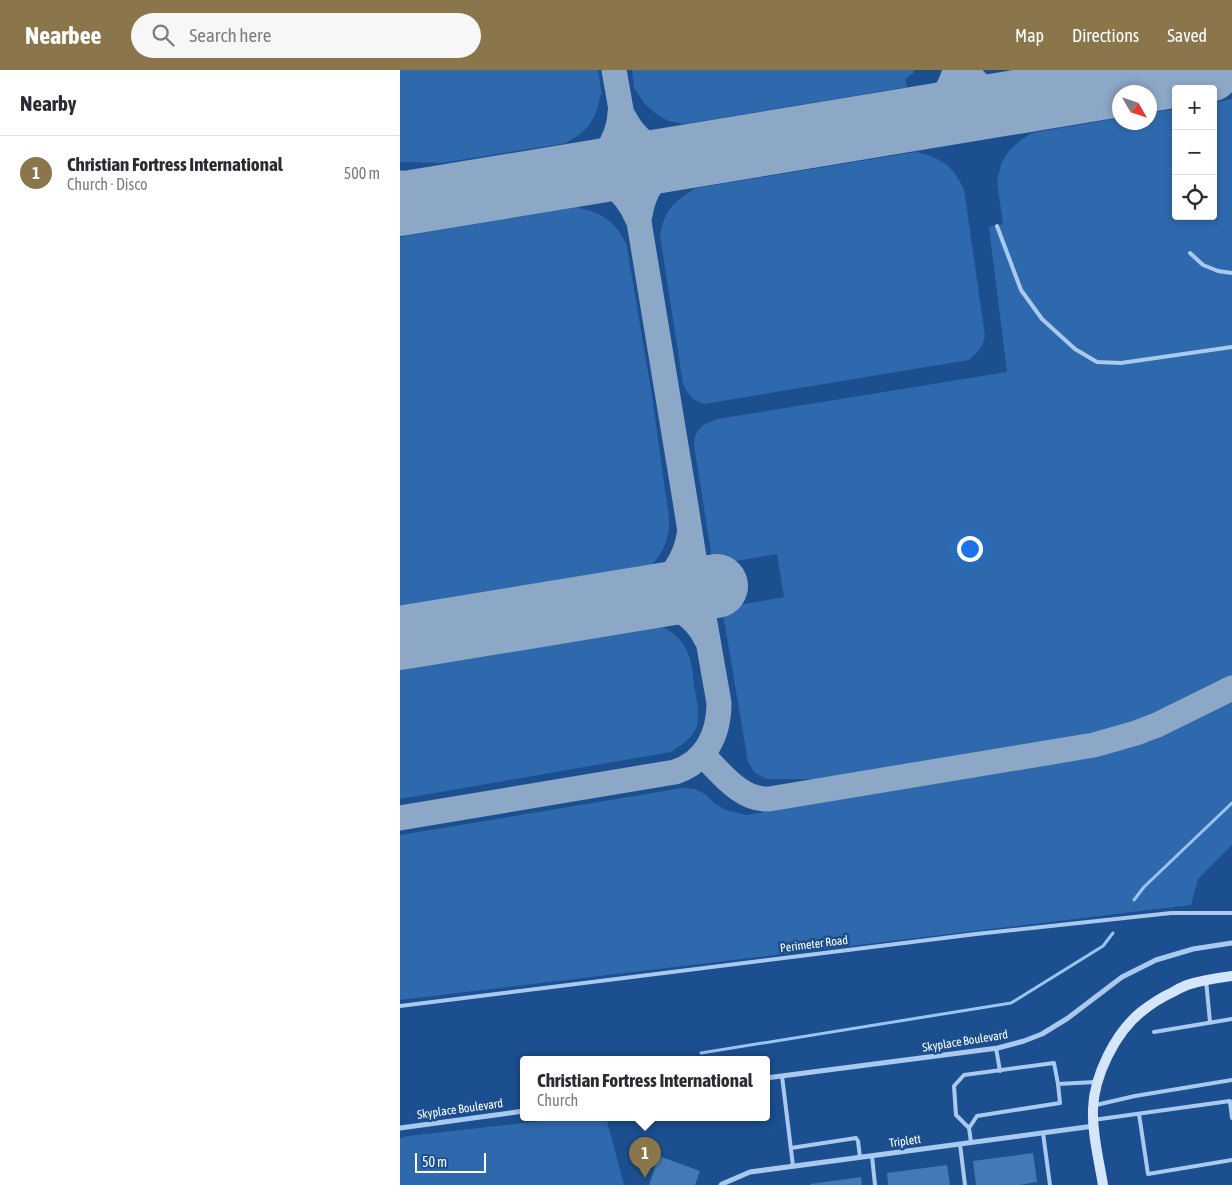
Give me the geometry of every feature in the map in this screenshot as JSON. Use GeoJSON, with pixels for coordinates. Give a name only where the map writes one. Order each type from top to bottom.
{"type":"FeatureCollection","features":[{"type":"Feature","properties":{"kind":"main road"},"geometry":{"type":"LineString","coordinates":[[1103,1185],[1093,1123],[1093,1106],[1098,1081],[1108,1056],[1123,1031],[1140,1013],[1158,1000],[1186,985],[1232,976]]}},
{"type":"Feature","properties":{"kind":"street","name":"Skyplace Boulevard"},"geometry":{"type":"LineString","coordinates":[[770,1078],[996,1048],[1024,1041],[1042,1034],[1068,1018],[1122,977],[1156,960],[1193,949],[1232,944]]}},
{"type":"Feature","properties":{"kind":"street","name":"Skyplace Boulevard"},"geometry":{"type":"LineString","coordinates":[[400,1128],[520,1112]]}},
{"type":"Feature","properties":{"kind":"street","name":"Triplett"},"geometry":{"type":"LineString","coordinates":[[722,1184],[750,1172],[1043,1133],[1093,1123]]}},
{"type":"Feature","properties":{"kind":"lane"},"geometry":{"type":"LineString","coordinates":[[997,226],[1021,290],[1042,319],[1075,349],[1097,362],[1121,363],[1232,347]]}},
{"type":"Feature","properties":{"kind":"lane"},"geometry":{"type":"LineString","coordinates":[[1190,253],[1203,265],[1218,271],[1232,273]]}},
{"type":"Feature","properties":{"kind":"lane","name":"Perimeter Road"},"geometry":{"type":"LineString","coordinates":[[400,1006],[986,933],[1171,913],[1232,913]]}},
{"type":"Feature","properties":{"kind":"lane"},"geometry":{"type":"LineString","coordinates":[[1206,980],[1210,1022]]}},
{"type":"Feature","properties":{"kind":"lane"},"geometry":{"type":"LineString","coordinates":[[1154,1032],[1232,1020]]}},
{"type":"Feature","properties":{"kind":"lane"},"geometry":{"type":"LineString","coordinates":[[996,1048],[1000,1071]]}},
{"type":"Feature","properties":{"kind":"lane"},"geometry":{"type":"LineString","coordinates":[[969,1128],[977,1116],[1060,1103],[1054,1064],[964,1075],[954,1086],[956,1115],[969,1128],[971,1142]]}},
{"type":"Feature","properties":{"kind":"lane"},"geometry":{"type":"LineString","coordinates":[[782,1076],[793,1166]]}},
{"type":"Feature","properties":{"kind":"lane"},"geometry":{"type":"LineString","coordinates":[[1093,1106],[1134,1096],[1232,1080]]}},
{"type":"Feature","properties":{"kind":"lane"},"geometry":{"type":"LineString","coordinates":[[1058,1084],[1098,1081]]}},
{"type":"Feature","properties":{"kind":"lane"},"geometry":{"type":"LineString","coordinates":[[1093,1123],[1139,1114],[1230,1101],[1232,1118]]}},
{"type":"Feature","properties":{"kind":"lane"},"geometry":{"type":"LineString","coordinates":[[1139,1114],[1148,1174],[1232,1160]]}},
{"type":"Feature","properties":{"kind":"lane"},"geometry":{"type":"LineString","coordinates":[[1043,1133],[1050,1185]]}},
{"type":"Feature","properties":{"kind":"lane"},"geometry":{"type":"LineString","coordinates":[[791,1148],[856,1138],[860,1157]]}},
{"type":"Feature","properties":{"kind":"lane"},"geometry":{"type":"LineString","coordinates":[[960,1144],[964,1185]]}},
{"type":"Feature","properties":{"kind":"lane"},"geometry":{"type":"LineString","coordinates":[[872,1156],[875,1185]]}},
{"type":"Feature","properties":{"kind":"shaded area"},"geometry":{"type":"Polygon","coordinates":[[[400,70],[598,70],[602,95],[600,95],[592,121],[580,134],[567,143],[441,163],[400,162],[400,70]]]}},
{"type":"Feature","properties":{"kind":"shaded area"},"geometry":{"type":"Polygon","coordinates":[[[632,70],[914,70],[914,73],[905,79],[907,87],[684,124],[668,121],[644,103],[634,88],[632,70]]]}},
{"type":"Feature","properties":{"kind":"shaded area"},"geometry":{"type":"Polygon","coordinates":[[[1232,99],[1232,677],[1207,687],[1139,722],[1098,733],[818,779],[766,779],[755,773],[748,762],[722,608],[784,597],[777,554],[713,565],[694,445],[700,428],[717,419],[1007,372],[989,227],[1003,224],[997,181],[1001,164],[1008,152],[1018,142],[1032,133],[1112,119],[1112,130],[1157,130],[1157,112],[1172,110],[1172,220],[1217,220],[1217,102],[1232,99]]]}},
{"type":"Feature","properties":{"kind":"shaded area"},"geometry":{"type":"Polygon","coordinates":[[[916,152],[940,160],[955,174],[964,189],[985,336],[977,352],[969,360],[704,404],[691,397],[683,384],[660,236],[664,219],[671,207],[696,188],[916,152]]]}},
{"type":"Feature","properties":{"kind":"shaded area"},"geometry":{"type":"Polygon","coordinates":[[[577,207],[600,215],[612,223],[626,242],[652,396],[669,518],[668,535],[662,551],[645,570],[618,580],[400,616],[400,237],[577,207]]]}},
{"type":"Feature","properties":{"kind":"shaded area"},"geometry":{"type":"Polygon","coordinates":[[[634,621],[660,626],[668,630],[686,648],[692,669],[698,720],[694,733],[682,745],[671,752],[400,799],[400,660],[634,621]]]}},
{"type":"Feature","properties":{"kind":"shaded area"},"geometry":{"type":"Polygon","coordinates":[[[1232,700],[1232,845],[1198,879],[1191,905],[400,1000],[400,835],[682,788],[694,789],[705,794],[715,804],[726,810],[746,815],[1094,757],[1151,741],[1232,700]]]}},
{"type":"Feature","properties":{"kind":"shaded area"},"geometry":{"type":"Polygon","coordinates":[[[541,1121],[607,1121],[624,1185],[400,1185],[400,1138],[541,1121]]]}},
{"type":"Feature","properties":{"kind":"building"},"geometry":{"type":"Polygon","coordinates":[[[1033,1153],[1037,1182],[1020,1185],[976,1185],[973,1161],[1033,1153]]]}},
{"type":"Feature","properties":{"kind":"building"},"geometry":{"type":"Polygon","coordinates":[[[659,1156],[700,1171],[695,1185],[649,1185],[659,1156]]]}},
{"type":"Feature","properties":{"kind":"building"},"geometry":{"type":"Polygon","coordinates":[[[947,1165],[950,1185],[888,1185],[887,1173],[947,1165]]]}},
{"type":"Feature","properties":{"kind":"building"},"geometry":{"type":"Polygon","coordinates":[[[861,1177],[862,1185],[810,1185],[810,1184],[861,1177]]]}},
{"type":"Feature","properties":{"kind":"waterway"},"geometry":{"type":"LineString","coordinates":[[1134,900],[1144,887],[1232,803]]}},
{"type":"Feature","properties":{"kind":"waterway"},"geometry":{"type":"LineString","coordinates":[[701,1053],[1011,1003],[1103,946],[1113,933]]}},
{"type":"Feature","properties":{"kind":"taxiway"},"geometry":{"type":"LineString","coordinates":[[400,818],[675,772],[686,767],[703,754],[713,736],[719,703],[614,70]]}},
{"type":"Feature","properties":{"kind":"taxiway"},"geometry":{"type":"LineString","coordinates":[[902,121],[924,112],[936,103],[946,91],[955,70]]}},
{"type":"Feature","properties":{"kind":"taxiway"},"geometry":{"type":"LineString","coordinates":[[967,70],[980,86],[994,95],[1010,99],[1031,100]]}},
{"type":"Feature","properties":{"kind":"taxiway"},"geometry":{"type":"LineString","coordinates":[[569,176],[591,167],[603,157],[615,136],[620,113]]}},
{"type":"Feature","properties":{"kind":"taxiway"},"geometry":{"type":"LineString","coordinates":[[624,117],[637,136],[655,149],[672,155],[694,156]]}},
{"type":"Feature","properties":{"kind":"taxiway"},"geometry":{"type":"LineString","coordinates":[[640,215],[644,199],[657,177],[670,165],[694,156]]}},
{"type":"Feature","properties":{"kind":"taxiway"},"geometry":{"type":"LineString","coordinates":[[569,176],[602,181],[610,185],[625,198],[637,218]]}},
{"type":"Feature","properties":{"kind":"taxiway"},"geometry":{"type":"LineString","coordinates":[[400,183],[450,189],[501,187]]}},
{"type":"Feature","properties":{"kind":"taxiway"},"geometry":{"type":"LineString","coordinates":[[400,207],[423,200]]}},
{"type":"Feature","properties":{"kind":"taxiway"},"geometry":{"type":"LineString","coordinates":[[689,535],[680,562],[664,584],[650,597],[683,612],[696,624],[706,639]]}},
{"type":"Feature","properties":{"kind":"taxiway"},"geometry":{"type":"LineString","coordinates":[[702,754],[724,777],[740,790],[749,795],[769,799],[1094,745],[1157,725],[1232,688]]}},
{"type":"Feature","properties":{"kind":"runway"},"geometry":{"type":"LineString","coordinates":[[400,204],[1209,70]]}},
{"type":"Feature","properties":{"kind":"runway"},"geometry":{"type":"LineString","coordinates":[[400,638],[716,586]]}},
{"type":"Feature","properties":{"kind":"place","name":"Christian Fortress International"},"geometry":{"type":"Point","coordinates":[645,1178]}}]}
